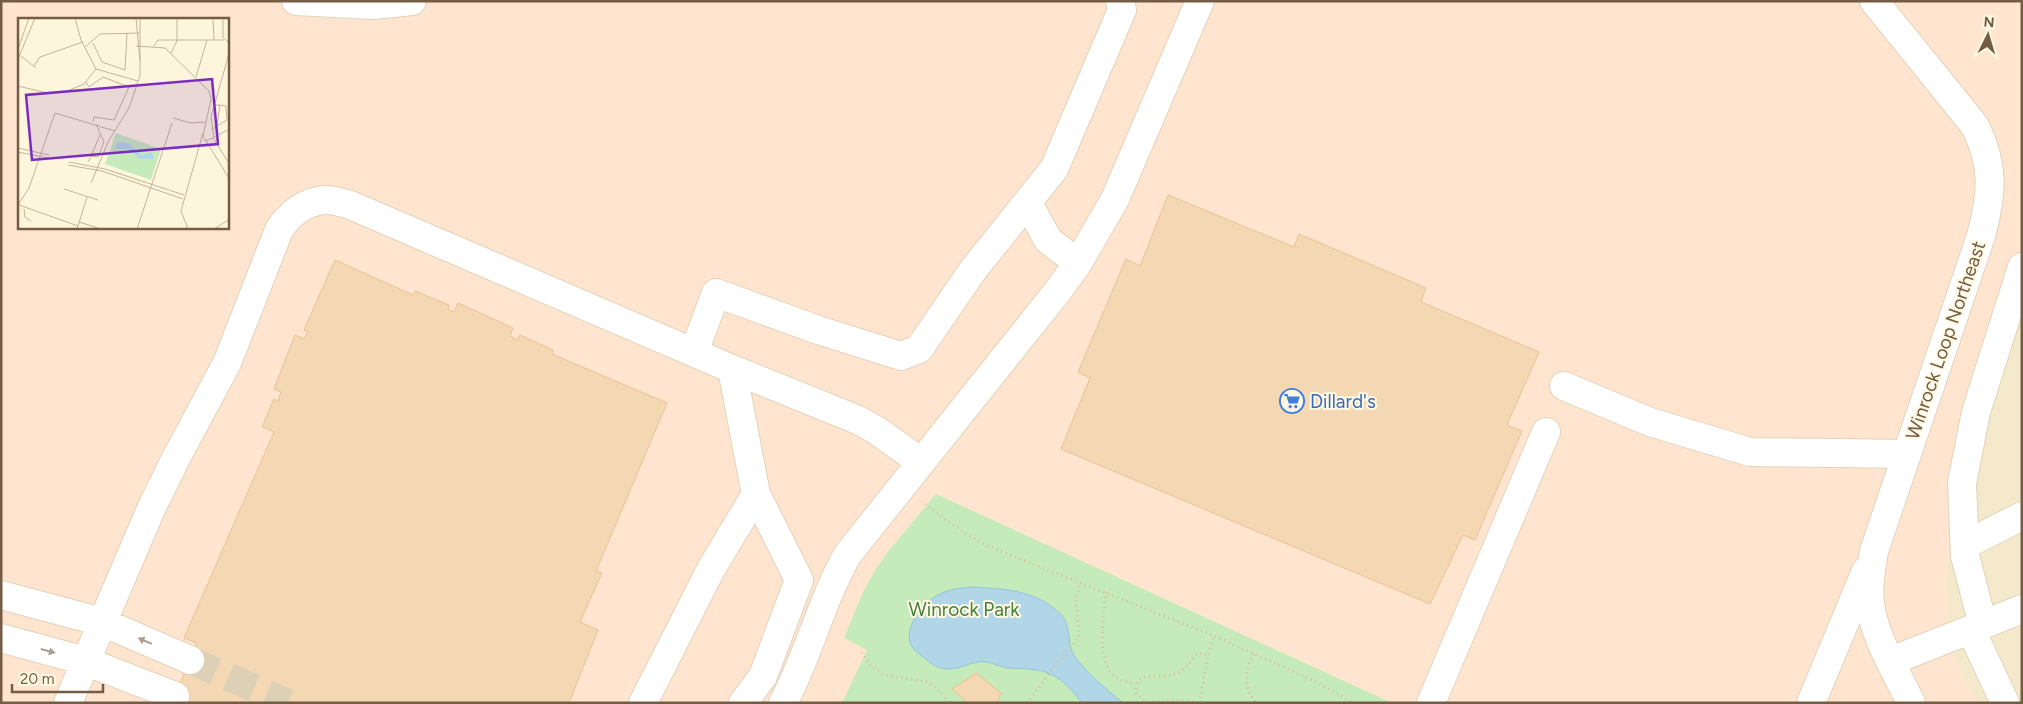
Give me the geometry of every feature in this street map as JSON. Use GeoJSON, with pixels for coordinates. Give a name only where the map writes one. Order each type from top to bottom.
{"type":"FeatureCollection","features":[{"type":"Feature","properties":{"kind":"street"},"geometry":{"type":"LineString","coordinates":[[296,1],[372,5],[412,1]]}},
{"type":"Feature","properties":{"kind":"street"},"geometry":{"type":"LineString","coordinates":[[694,352],[716,293],[818,330],[901,356],[919,349],[973,270],[1054,169],[1122,10],[1120,1]]}},
{"type":"Feature","properties":{"kind":"street"},"geometry":{"type":"LineString","coordinates":[[782,703],[801,666],[830,591],[848,554],[1057,292],[1078,262],[1115,199],[1200,1]]}},
{"type":"Feature","properties":{"kind":"street","name":"Winrock Loop Northeast"},"geometry":{"type":"LineString","coordinates":[[1874,1],[1975,126],[1985,146],[1990,168],[1990,193],[1980,236],[1874,552],[1869,590],[1870,609],[1876,630],[1911,703]]}},
{"type":"Feature","properties":{"kind":"street"},"geometry":{"type":"LineString","coordinates":[[68,703],[159,492],[227,363],[279,230],[285,220],[295,212],[325,200],[348,204],[732,369],[858,420],[876,430],[921,462]]}},
{"type":"Feature","properties":{"kind":"street"},"geometry":{"type":"LineString","coordinates":[[1028,203],[1048,240],[1078,262]]}},
{"type":"Feature","properties":{"kind":"street"},"geometry":{"type":"LineString","coordinates":[[2005,703],[1977,627],[1965,556],[1962,483],[1976,412],[2021,274]]}},
{"type":"Feature","properties":{"kind":"street"},"geometry":{"type":"LineString","coordinates":[[732,369],[756,494],[799,580],[763,676],[743,703]]}},
{"type":"Feature","properties":{"kind":"street"},"geometry":{"type":"LineString","coordinates":[[1564,386],[1650,422],[1750,452],[1907,454]]}},
{"type":"Feature","properties":{"kind":"street"},"geometry":{"type":"LineString","coordinates":[[1432,703],[1546,432]]}},
{"type":"Feature","properties":{"kind":"street"},"geometry":{"type":"LineString","coordinates":[[643,703],[710,571],[756,494]]}},
{"type":"Feature","properties":{"kind":"street"},"geometry":{"type":"LineString","coordinates":[[1965,545],[2022,516]]}},
{"type":"Feature","properties":{"kind":"street"},"geometry":{"type":"LineString","coordinates":[[1810,703],[1874,552]]}},
{"type":"Feature","properties":{"kind":"street"},"geometry":{"type":"LineString","coordinates":[[1,595],[102,622],[190,660]]}},
{"type":"Feature","properties":{"kind":"street"},"geometry":{"type":"LineString","coordinates":[[1891,661],[2022,609]]}},
{"type":"Feature","properties":{"kind":"street"},"geometry":{"type":"LineString","coordinates":[[1,638],[85,662],[175,696]]}},
{"type":"Feature","properties":{"kind":"path"},"geometry":{"type":"LineString","coordinates":[[922,502],[966,534],[988,546],[1214,636],[1312,680],[1354,703]]}},
{"type":"Feature","properties":{"kind":"path"},"geometry":{"type":"LineString","coordinates":[[1027,703],[1047,674],[1079,638],[1076,600],[1080,582]]}},
{"type":"Feature","properties":{"kind":"path"},"geometry":{"type":"LineString","coordinates":[[1106,592],[1103,618],[1106,664],[1112,675],[1136,684]]}},
{"type":"Feature","properties":{"kind":"path"},"geometry":{"type":"LineString","coordinates":[[1208,655],[1198,653],[1187,668],[1175,675],[1145,677],[1141,679],[1136,684],[1136,694],[1146,702],[1185,700],[1199,703],[1208,655],[1214,636]]}},
{"type":"Feature","properties":{"kind":"path"},"geometry":{"type":"LineString","coordinates":[[862,652],[870,665],[884,676],[928,682],[950,703]]}},
{"type":"Feature","properties":{"kind":"path"},"geometry":{"type":"LineString","coordinates":[[1254,654],[1245,672],[1245,679],[1246,685],[1256,703]]}},
{"type":"Feature","properties":{"kind":"shaded area"},"geometry":{"type":"Polygon","coordinates":[[[1,1],[2022,1],[2022,244],[1966,410],[1945,581],[1952,655],[1976,703],[1,703],[1,1]]]}},
{"type":"Feature","properties":{"kind":"shaded area"},"geometry":{"type":"Polygon","coordinates":[[[2022,244],[2022,703],[1976,703],[1952,655],[1945,581],[1966,410],[2022,244]]]}},
{"type":"Feature","properties":{"kind":"green space","name":"Winrock Park"},"geometry":{"type":"Polygon","coordinates":[[[936,494],[1392,703],[842,703],[867,650],[844,638],[863,592],[875,570],[890,549],[936,494]]]}},
{"type":"Feature","properties":{"kind":"water"},"geometry":{"type":"Polygon","coordinates":[[[974,587],[1003,589],[1030,595],[1056,610],[1065,621],[1070,645],[1078,661],[1123,703],[1082,703],[1063,682],[1044,671],[1007,668],[989,662],[973,663],[946,669],[934,665],[917,653],[911,645],[909,634],[916,616],[924,606],[944,592],[974,587]]]}},
{"type":"Feature","properties":{"kind":"building"},"geometry":{"type":"Polygon","coordinates":[[[1168,195],[1294,247],[1299,234],[1426,288],[1421,302],[1539,352],[1507,425],[1522,431],[1475,540],[1463,535],[1430,604],[1061,449],[1090,378],[1078,372],[1126,259],[1140,266],[1168,195]]]}},
{"type":"Feature","properties":{"kind":"building"},"geometry":{"type":"Polygon","coordinates":[[[335,260],[413,295],[415,291],[449,305],[448,309],[454,312],[458,303],[513,328],[510,336],[518,340],[520,335],[553,350],[552,354],[667,403],[596,571],[602,573],[580,622],[598,630],[569,703],[172,703],[197,643],[184,638],[274,432],[262,427],[274,399],[278,401],[281,392],[274,389],[295,335],[304,339],[308,332],[304,330],[335,260]]]}},
{"type":"Feature","properties":{"kind":"building"},"geometry":{"type":"Polygon","coordinates":[[[976,673],[1001,693],[997,703],[968,703],[952,689],[976,673]]]}},
{"type":"Feature","properties":{"kind":"tunnel"},"geometry":{"type":"LineString","coordinates":[[190,660],[288,703]]}},
{"type":"Feature","properties":{"kind":"place","name":"Dillard's"},"geometry":{"type":"Point","coordinates":[1292,401]}}]}
